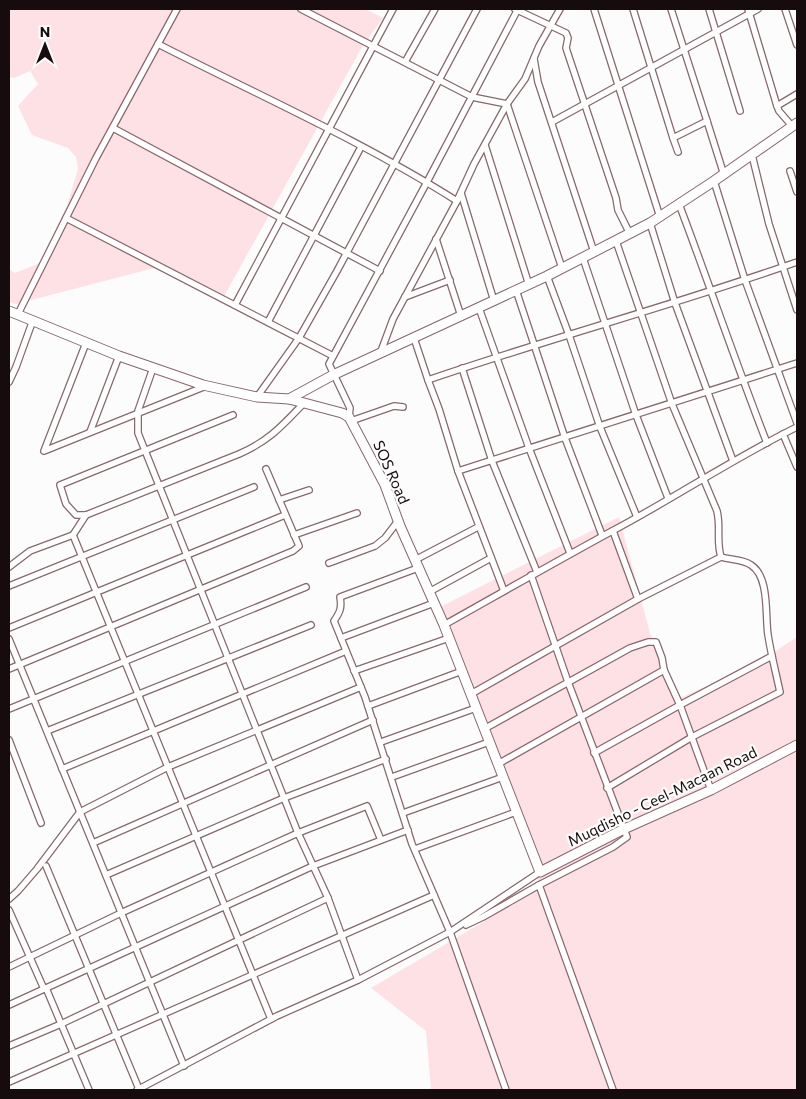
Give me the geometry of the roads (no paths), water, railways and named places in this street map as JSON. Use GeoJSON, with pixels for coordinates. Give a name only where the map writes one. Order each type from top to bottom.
{"type":"FeatureCollection","features":[{"type":"Feature","properties":{"kind":"street"},"geometry":{"type":"LineString","coordinates":[[177,9],[66,218],[13,312],[119,356],[206,386],[257,397],[289,399],[342,413],[350,419]]}},
{"type":"Feature","properties":{"kind":"street"},"geometry":{"type":"LineString","coordinates":[[301,9],[472,97],[507,104]]}},
{"type":"Feature","properties":{"kind":"street"},"geometry":{"type":"LineString","coordinates":[[235,305],[393,9]]}},
{"type":"Feature","properties":{"kind":"street"},"geometry":{"type":"LineString","coordinates":[[405,62],[435,9]]}},
{"type":"Feature","properties":{"kind":"street"},"geometry":{"type":"LineString","coordinates":[[257,397],[299,338],[477,9]]}},
{"type":"Feature","properties":{"kind":"street"},"geometry":{"type":"LineString","coordinates":[[350,419],[350,408],[333,376],[329,364],[472,97],[516,9],[550,27],[562,30],[568,38],[566,48],[584,105],[616,198],[618,210],[630,234]]}},
{"type":"Feature","properties":{"kind":"street"},"geometry":{"type":"LineString","coordinates":[[380,354],[392,319],[457,201],[484,145],[507,104],[525,79],[560,9]]}},
{"type":"Feature","properties":{"kind":"street"},"geometry":{"type":"LineString","coordinates":[[594,9],[660,217]]}},
{"type":"Feature","properties":{"kind":"street"},"geometry":{"type":"LineString","coordinates":[[632,9],[678,152]]}},
{"type":"Feature","properties":{"kind":"street"},"geometry":{"type":"LineString","coordinates":[[671,9],[724,175]]}},
{"type":"Feature","properties":{"kind":"street"},"geometry":{"type":"LineString","coordinates":[[709,9],[740,111]]}},
{"type":"Feature","properties":{"kind":"street"},"geometry":{"type":"LineString","coordinates":[[552,122],[684,51],[749,11],[758,9]]}},
{"type":"Feature","properties":{"kind":"street"},"geometry":{"type":"LineString","coordinates":[[785,9],[797,45]]}},
{"type":"Feature","properties":{"kind":"street"},"geometry":{"type":"LineString","coordinates":[[289,399],[333,376],[547,276],[630,234],[660,217],[724,175],[795,124],[779,111],[776,106],[749,11]]}},
{"type":"Feature","properties":{"kind":"street"},"geometry":{"type":"LineString","coordinates":[[158,44],[361,146],[427,182],[457,201]]}},
{"type":"Feature","properties":{"kind":"street"},"geometry":{"type":"LineString","coordinates":[[534,59],[538,82],[594,252]]}},
{"type":"Feature","properties":{"kind":"street"},"geometry":{"type":"LineString","coordinates":[[776,106],[797,94]]}},
{"type":"Feature","properties":{"kind":"street"},"geometry":{"type":"LineString","coordinates":[[507,104],[562,268]]}},
{"type":"Feature","properties":{"kind":"street"},"geometry":{"type":"LineString","coordinates":[[673,138],[707,121]]}},
{"type":"Feature","properties":{"kind":"street"},"geometry":{"type":"LineString","coordinates":[[113,128],[380,271]]}},
{"type":"Feature","properties":{"kind":"street"},"geometry":{"type":"LineString","coordinates":[[484,145],[528,285]]}},
{"type":"Feature","properties":{"kind":"street"},"geometry":{"type":"LineString","coordinates":[[268,322],[361,146]]}},
{"type":"Feature","properties":{"kind":"street"},"geometry":{"type":"LineString","coordinates":[[752,155],[769,224],[797,310]]}},
{"type":"Feature","properties":{"kind":"street"},"geometry":{"type":"LineString","coordinates":[[790,170],[797,192]]}},
{"type":"Feature","properties":{"kind":"street"},"geometry":{"type":"LineString","coordinates":[[444,625],[570,553],[613,531],[797,425],[745,280],[714,181]]}},
{"type":"Feature","properties":{"kind":"street"},"geometry":{"type":"LineString","coordinates":[[460,193],[494,301]]}},
{"type":"Feature","properties":{"kind":"street"},"geometry":{"type":"LineString","coordinates":[[680,204],[712,290],[742,381],[767,443]]}},
{"type":"Feature","properties":{"kind":"street"},"geometry":{"type":"LineString","coordinates":[[66,218],[333,356]]}},
{"type":"Feature","properties":{"kind":"street"},"geometry":{"type":"LineString","coordinates":[[650,223],[675,303],[733,461]]}},
{"type":"Feature","properties":{"kind":"street"},"geometry":{"type":"LineString","coordinates":[[436,239],[461,316]]}},
{"type":"Feature","properties":{"kind":"street"},"geometry":{"type":"LineString","coordinates":[[616,241],[672,404],[717,511],[720,523],[718,546],[721,557]]}},
{"type":"Feature","properties":{"kind":"street"},"geometry":{"type":"LineString","coordinates":[[583,258],[636,416],[668,498]]}},
{"type":"Feature","properties":{"kind":"street"},"geometry":{"type":"LineString","coordinates":[[428,380],[534,345],[675,303],[797,262]]}},
{"type":"Feature","properties":{"kind":"street"},"geometry":{"type":"LineString","coordinates":[[547,276],[600,427],[636,517]]}},
{"type":"Feature","properties":{"kind":"street"},"geometry":{"type":"LineString","coordinates":[[404,297],[450,280]]}},
{"type":"Feature","properties":{"kind":"street"},"geometry":{"type":"LineString","coordinates":[[516,290],[565,438],[602,536]]}},
{"type":"Feature","properties":{"kind":"street"},"geometry":{"type":"LineString","coordinates":[[479,308],[529,448],[570,553]]}},
{"type":"Feature","properties":{"kind":"street"},"geometry":{"type":"LineString","coordinates":[[9,382],[33,320]]}},
{"type":"Feature","properties":{"kind":"street"},"geometry":{"type":"LineString","coordinates":[[414,338],[458,471],[504,591]]}},
{"type":"Feature","properties":{"kind":"street"},"geometry":{"type":"LineString","coordinates":[[86,343],[44,451],[206,386]]}},
{"type":"Feature","properties":{"kind":"street"},"geometry":{"type":"LineString","coordinates":[[90,432],[119,356]]}},
{"type":"Feature","properties":{"kind":"street"},"geometry":{"type":"LineString","coordinates":[[458,471],[636,416],[797,363]]}},
{"type":"Feature","properties":{"kind":"street"},"geometry":{"type":"LineString","coordinates":[[153,368],[138,413],[138,433],[298,834],[328,898],[358,980]]}},
{"type":"Feature","properties":{"kind":"street"},"geometry":{"type":"LineString","coordinates":[[46,866],[138,1090],[271,1019],[358,980],[483,917],[539,885],[613,848],[627,837],[568,682],[534,574],[492,460],[462,368]]}},
{"type":"Feature","properties":{"kind":"street"},"geometry":{"type":"LineString","coordinates":[[234,415],[60,486],[66,504],[79,516],[86,515],[259,445],[284,425],[304,404]]}},
{"type":"Feature","properties":{"kind":"street"},"geometry":{"type":"LineString","coordinates":[[350,419],[394,406],[403,407]]}},
{"type":"Feature","properties":{"kind":"street","name":"SOS Road"},"geometry":{"type":"LineString","coordinates":[[350,419],[385,485],[398,521],[444,625],[540,872]]}},
{"type":"Feature","properties":{"kind":"street"},"geometry":{"type":"LineString","coordinates":[[783,434],[797,467]]}},
{"type":"Feature","properties":{"kind":"street"},"geometry":{"type":"LineString","coordinates":[[9,669],[293,551],[298,546],[266,470]]}},
{"type":"Feature","properties":{"kind":"street"},"geometry":{"type":"LineString","coordinates":[[9,586],[254,487]]}},
{"type":"Feature","properties":{"kind":"street"},"geometry":{"type":"LineString","coordinates":[[279,500],[309,490]]}},
{"type":"Feature","properties":{"kind":"street"},"geometry":{"type":"LineString","coordinates":[[294,535],[357,513]]}},
{"type":"Feature","properties":{"kind":"street"},"geometry":{"type":"LineString","coordinates":[[9,567],[30,552],[72,535],[86,515]]}},
{"type":"Feature","properties":{"kind":"street"},"geometry":{"type":"LineString","coordinates":[[9,628],[285,515]]}},
{"type":"Feature","properties":{"kind":"street"},"geometry":{"type":"LineString","coordinates":[[328,563],[375,546],[385,538],[398,521]]}},
{"type":"Feature","properties":{"kind":"street"},"geometry":{"type":"LineString","coordinates":[[478,527],[417,564],[340,597],[342,607],[334,621],[368,706],[408,830],[450,932],[506,1090]]}},
{"type":"Feature","properties":{"kind":"street"},"geometry":{"type":"LineString","coordinates":[[613,531],[638,600]]}},
{"type":"Feature","properties":{"kind":"street"},"geometry":{"type":"LineString","coordinates":[[72,535],[271,1019]]}},
{"type":"Feature","properties":{"kind":"street"},"geometry":{"type":"LineString","coordinates":[[471,694],[638,600],[721,557],[743,561],[752,565],[761,578],[765,593],[768,634],[780,692],[692,737],[607,788]]}},
{"type":"Feature","properties":{"kind":"street"},"geometry":{"type":"LineString","coordinates":[[429,592],[491,558]]}},
{"type":"Feature","properties":{"kind":"street"},"geometry":{"type":"LineString","coordinates":[[9,708],[306,586]]}},
{"type":"Feature","properties":{"kind":"street"},"geometry":{"type":"LineString","coordinates":[[341,638],[434,604]]}},
{"type":"Feature","properties":{"kind":"street"},"geometry":{"type":"LineString","coordinates":[[47,732],[311,624]]}},
{"type":"Feature","properties":{"kind":"street"},"geometry":{"type":"LineString","coordinates":[[354,671],[449,638]]}},
{"type":"Feature","properties":{"kind":"street"},"geometry":{"type":"LineString","coordinates":[[9,639],[184,1066]]}},
{"type":"Feature","properties":{"kind":"street"},"geometry":{"type":"LineString","coordinates":[[484,729],[630,648],[648,642],[656,642],[664,670],[680,705],[711,790]]}},
{"type":"Feature","properties":{"kind":"street"},"geometry":{"type":"LineString","coordinates":[[62,769],[346,651]]}},
{"type":"Feature","properties":{"kind":"street"},"geometry":{"type":"LineString","coordinates":[[594,753],[772,656]]}},
{"type":"Feature","properties":{"kind":"street"},"geometry":{"type":"LineString","coordinates":[[498,764],[664,670]]}},
{"type":"Feature","properties":{"kind":"street"},"geometry":{"type":"LineString","coordinates":[[368,706],[462,672]]}},
{"type":"Feature","properties":{"kind":"street"},"geometry":{"type":"LineString","coordinates":[[9,900],[35,871],[80,812],[168,767],[361,687]]}},
{"type":"Feature","properties":{"kind":"street"},"geometry":{"type":"LineString","coordinates":[[380,742],[476,708]]}},
{"type":"Feature","properties":{"kind":"street"},"geometry":{"type":"LineString","coordinates":[[93,843],[373,720]]}},
{"type":"Feature","properties":{"kind":"street"},"geometry":{"type":"LineString","coordinates":[[9,740],[41,824]]}},
{"type":"Feature","properties":{"kind":"street"},"geometry":{"type":"LineString","coordinates":[[392,777],[489,742]]}},
{"type":"Feature","properties":{"kind":"street","name":"Muqdisho - Ceel-Macaan Road"},"geometry":{"type":"LineString","coordinates":[[540,872],[624,829],[711,790],[797,745]]}},
{"type":"Feature","properties":{"kind":"street"},"geometry":{"type":"LineString","coordinates":[[106,875],[284,798],[386,759]]}},
{"type":"Feature","properties":{"kind":"street"},"geometry":{"type":"LineString","coordinates":[[403,813],[503,777]]}},
{"type":"Feature","properties":{"kind":"street"},"geometry":{"type":"LineString","coordinates":[[9,967],[121,912],[298,834],[367,806],[381,840]]}},
{"type":"Feature","properties":{"kind":"street"},"geometry":{"type":"LineString","coordinates":[[415,849],[516,812]]}},
{"type":"Feature","properties":{"kind":"street"},"geometry":{"type":"LineString","coordinates":[[9,1005],[313,866],[408,830]]}},
{"type":"Feature","properties":{"kind":"street"},"geometry":{"type":"LineString","coordinates":[[450,932],[540,872]]}},
{"type":"Feature","properties":{"kind":"street"},"geometry":{"type":"LineString","coordinates":[[539,885],[613,1090]]}},
{"type":"Feature","properties":{"kind":"street"},"geometry":{"type":"LineString","coordinates":[[9,1082],[434,895]]}},
{"type":"Feature","properties":{"kind":"street"},"geometry":{"type":"LineString","coordinates":[[9,1046],[61,1024],[328,898]]}},
{"type":"Feature","properties":{"kind":"street"},"geometry":{"type":"LineString","coordinates":[[9,910],[89,1090]]}}]}
